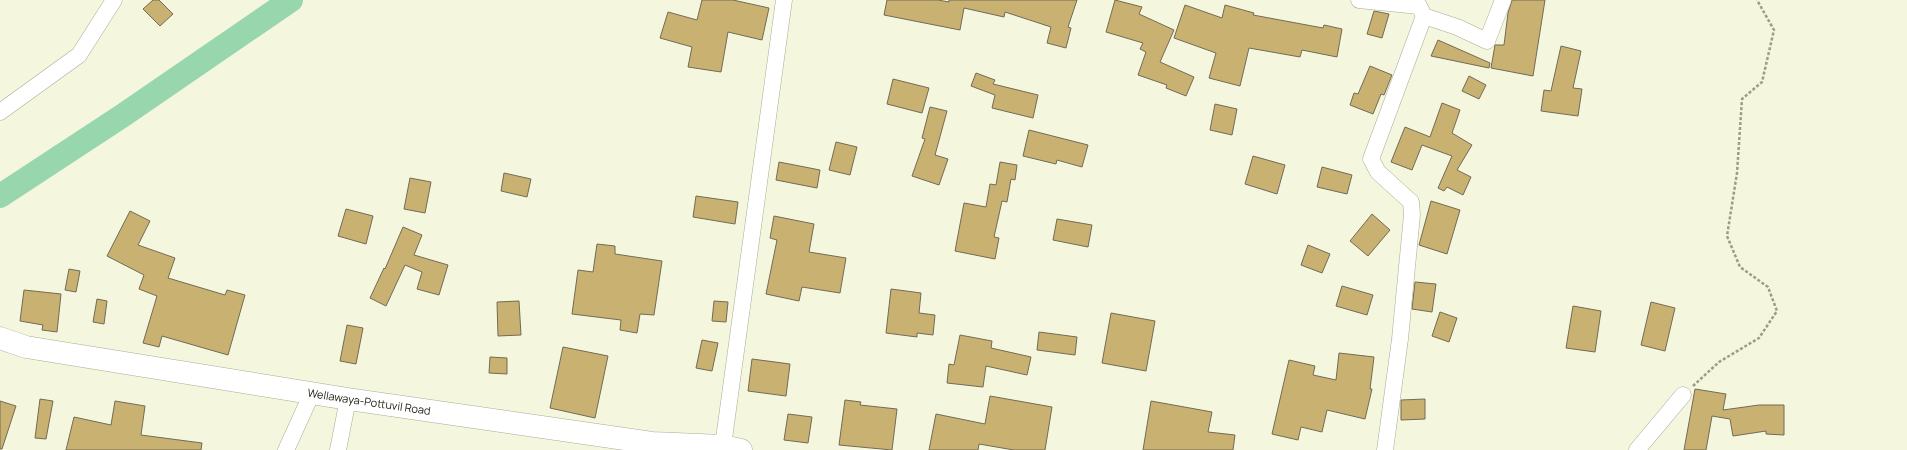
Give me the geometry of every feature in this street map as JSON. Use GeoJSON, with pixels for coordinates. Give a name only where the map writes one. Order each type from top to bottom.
{"type":"FeatureCollection","features":[{"type":"Feature","properties":{"kind":"highway","name":"Wellawaya-Pottuvil Road"},"geometry":{"type":"LineString","coordinates":[[0,338],[26,347],[651,446],[732,448]]}},
{"type":"Feature","properties":{"kind":"street"},"geometry":{"type":"LineString","coordinates":[[0,112],[79,55],[114,0]]}},
{"type":"Feature","properties":{"kind":"street"},"geometry":{"type":"LineString","coordinates":[[732,448],[784,0]]}},
{"type":"Feature","properties":{"kind":"street"},"geometry":{"type":"LineString","coordinates":[[1360,0],[1419,6],[1424,16],[1487,41],[1503,0]]}},
{"type":"Feature","properties":{"kind":"street"},"geometry":{"type":"LineString","coordinates":[[1386,450],[1400,339],[1412,215],[1411,202],[1378,172],[1371,159],[1424,16]]}},
{"type":"Feature","properties":{"kind":"street"},"geometry":{"type":"LineString","coordinates":[[286,450],[312,393]]}},
{"type":"Feature","properties":{"kind":"street"},"geometry":{"type":"LineString","coordinates":[[1637,450],[1684,394]]}},
{"type":"Feature","properties":{"kind":"street"},"geometry":{"type":"LineString","coordinates":[[338,450],[348,399]]}},
{"type":"Feature","properties":{"kind":"path"},"geometry":{"type":"LineString","coordinates":[[1684,394],[1719,362],[1759,338],[1777,311],[1768,287],[1740,267],[1727,236],[1737,173],[1742,99],[1762,82],[1774,30],[1757,0]]}},
{"type":"Feature","properties":{"kind":"building"},"geometry":{"type":"Polygon","coordinates":[[[153,0],[159,0],[173,14],[160,26],[143,9],[153,0]]]}},
{"type":"Feature","properties":{"kind":"building"},"geometry":{"type":"Polygon","coordinates":[[[702,0],[733,0],[769,8],[762,40],[728,32],[721,72],[688,67],[692,47],[660,38],[668,12],[697,20],[702,0]]]}},
{"type":"Feature","properties":{"kind":"building"},"geometry":{"type":"Polygon","coordinates":[[[887,0],[938,0],[949,2],[949,0],[1077,0],[1068,27],[1071,28],[1066,48],[1047,43],[1051,27],[1005,12],[1004,17],[964,8],[960,30],[884,15],[887,0]]]}},
{"type":"Feature","properties":{"kind":"building"},"geometry":{"type":"Polygon","coordinates":[[[1115,0],[1142,7],[1139,14],[1174,30],[1160,62],[1194,77],[1186,96],[1166,88],[1167,85],[1138,75],[1146,52],[1140,49],[1143,43],[1106,32],[1115,0]]]}},
{"type":"Feature","properties":{"kind":"building"},"geometry":{"type":"Polygon","coordinates":[[[1512,0],[1545,0],[1533,76],[1491,68],[1495,45],[1504,45],[1508,13],[1512,0]]]}},
{"type":"Feature","properties":{"kind":"building"},"geometry":{"type":"Polygon","coordinates":[[[1185,5],[1222,18],[1225,5],[1254,13],[1253,15],[1323,28],[1324,25],[1342,29],[1337,57],[1302,50],[1300,57],[1249,48],[1240,86],[1209,78],[1216,53],[1174,38],[1185,5]]]}},
{"type":"Feature","properties":{"kind":"building"},"geometry":{"type":"Polygon","coordinates":[[[1374,11],[1389,14],[1382,38],[1367,34],[1374,11]]]}},
{"type":"Feature","properties":{"kind":"building"},"geometry":{"type":"Polygon","coordinates":[[[1438,40],[1490,63],[1489,68],[1431,56],[1438,40]]]}},
{"type":"Feature","properties":{"kind":"building"},"geometry":{"type":"Polygon","coordinates":[[[1561,46],[1581,51],[1573,88],[1582,89],[1578,116],[1541,111],[1544,90],[1551,91],[1561,46]]]}},
{"type":"Feature","properties":{"kind":"building"},"geometry":{"type":"Polygon","coordinates":[[[1370,66],[1392,75],[1384,95],[1381,94],[1373,114],[1350,105],[1354,93],[1358,94],[1370,66]]]}},
{"type":"Feature","properties":{"kind":"building"},"geometry":{"type":"Polygon","coordinates":[[[976,73],[995,80],[993,84],[1038,95],[1033,118],[992,108],[995,95],[971,86],[976,73]]]}},
{"type":"Feature","properties":{"kind":"building"},"geometry":{"type":"Polygon","coordinates":[[[1469,76],[1486,85],[1479,99],[1462,91],[1469,76]]]}},
{"type":"Feature","properties":{"kind":"building"},"geometry":{"type":"Polygon","coordinates":[[[893,79],[929,88],[922,113],[887,104],[893,79]]]}},
{"type":"Feature","properties":{"kind":"building"},"geometry":{"type":"Polygon","coordinates":[[[1442,103],[1460,110],[1452,133],[1472,145],[1457,170],[1471,177],[1463,195],[1447,187],[1444,191],[1438,188],[1452,156],[1422,145],[1412,170],[1391,162],[1405,127],[1430,137],[1442,103]]]}},
{"type":"Feature","properties":{"kind":"building"},"geometry":{"type":"Polygon","coordinates":[[[1215,104],[1237,109],[1232,135],[1210,130],[1215,104]]]}},
{"type":"Feature","properties":{"kind":"building"},"geometry":{"type":"Polygon","coordinates":[[[930,107],[947,111],[935,155],[948,159],[939,185],[912,176],[925,139],[922,138],[930,107]]]}},
{"type":"Feature","properties":{"kind":"building"},"geometry":{"type":"Polygon","coordinates":[[[1029,130],[1088,145],[1082,167],[1057,160],[1056,164],[1023,156],[1029,130]]]}},
{"type":"Feature","properties":{"kind":"building"},"geometry":{"type":"Polygon","coordinates":[[[836,142],[857,147],[850,175],[829,170],[836,142]]]}},
{"type":"Feature","properties":{"kind":"building"},"geometry":{"type":"Polygon","coordinates":[[[1253,156],[1285,165],[1277,194],[1245,184],[1253,156]]]}},
{"type":"Feature","properties":{"kind":"building"},"geometry":{"type":"Polygon","coordinates":[[[779,162],[820,170],[817,188],[776,180],[779,162]]]}},
{"type":"Feature","properties":{"kind":"building"},"geometry":{"type":"Polygon","coordinates":[[[1000,162],[1017,165],[1015,180],[1011,179],[1007,202],[1002,201],[994,237],[999,238],[995,259],[955,251],[964,203],[986,207],[990,184],[996,185],[1000,162]]]}},
{"type":"Feature","properties":{"kind":"building"},"geometry":{"type":"Polygon","coordinates":[[[1322,167],[1352,175],[1347,194],[1317,187],[1322,167]]]}},
{"type":"Feature","properties":{"kind":"building"},"geometry":{"type":"Polygon","coordinates":[[[504,173],[531,179],[527,197],[501,191],[504,173]]]}},
{"type":"Feature","properties":{"kind":"building"},"geometry":{"type":"Polygon","coordinates":[[[410,178],[431,182],[425,213],[404,209],[410,178]]]}},
{"type":"Feature","properties":{"kind":"building"},"geometry":{"type":"Polygon","coordinates":[[[696,196],[738,202],[735,224],[693,217],[696,196]]]}},
{"type":"Feature","properties":{"kind":"building"},"geometry":{"type":"Polygon","coordinates":[[[1431,201],[1460,210],[1447,254],[1419,245],[1431,201]]]}},
{"type":"Feature","properties":{"kind":"building"},"geometry":{"type":"Polygon","coordinates":[[[346,209],[373,216],[366,244],[338,236],[346,209]]]}},
{"type":"Feature","properties":{"kind":"building"},"geometry":{"type":"Polygon","coordinates":[[[130,211],[150,221],[138,245],[175,258],[168,278],[225,295],[227,290],[245,295],[228,355],[162,336],[159,347],[143,343],[157,296],[139,289],[144,275],[107,256],[130,211]]]}},
{"type":"Feature","properties":{"kind":"building"},"geometry":{"type":"Polygon","coordinates":[[[1372,214],[1390,230],[1368,256],[1350,241],[1372,214]]]}},
{"type":"Feature","properties":{"kind":"building"},"geometry":{"type":"Polygon","coordinates":[[[774,216],[814,224],[809,252],[846,258],[840,293],[802,287],[799,301],[766,294],[777,240],[770,238],[774,216]]]}},
{"type":"Feature","properties":{"kind":"building"},"geometry":{"type":"Polygon","coordinates":[[[1057,219],[1092,225],[1088,247],[1053,240],[1057,219]]]}},
{"type":"Feature","properties":{"kind":"building"},"geometry":{"type":"Polygon","coordinates":[[[403,227],[422,235],[414,255],[448,265],[439,295],[417,289],[422,272],[405,265],[386,306],[370,298],[384,268],[385,269],[403,227]]]}},
{"type":"Feature","properties":{"kind":"building"},"geometry":{"type":"Polygon","coordinates":[[[597,244],[615,246],[615,254],[662,261],[654,315],[640,314],[637,333],[620,330],[621,320],[572,314],[578,270],[593,272],[597,244]]]}},
{"type":"Feature","properties":{"kind":"building"},"geometry":{"type":"Polygon","coordinates":[[[1308,245],[1330,254],[1322,273],[1301,265],[1308,245]]]}},
{"type":"Feature","properties":{"kind":"building"},"geometry":{"type":"Polygon","coordinates":[[[69,269],[80,271],[76,292],[65,290],[69,269]]]}},
{"type":"Feature","properties":{"kind":"building"},"geometry":{"type":"Polygon","coordinates":[[[1415,282],[1436,284],[1432,312],[1412,309],[1415,282]]]}},
{"type":"Feature","properties":{"kind":"building"},"geometry":{"type":"Polygon","coordinates":[[[1342,286],[1373,295],[1367,315],[1336,306],[1342,286]]]}},
{"type":"Feature","properties":{"kind":"building"},"geometry":{"type":"Polygon","coordinates":[[[891,289],[921,293],[919,313],[935,315],[933,335],[917,333],[917,337],[886,333],[891,289]]]}},
{"type":"Feature","properties":{"kind":"building"},"geometry":{"type":"Polygon","coordinates":[[[24,290],[61,294],[57,332],[42,330],[43,325],[20,321],[24,290]]]}},
{"type":"Feature","properties":{"kind":"building"},"geometry":{"type":"Polygon","coordinates":[[[97,299],[107,301],[104,324],[93,322],[97,299]]]}},
{"type":"Feature","properties":{"kind":"building"},"geometry":{"type":"Polygon","coordinates":[[[519,301],[521,335],[498,336],[497,302],[519,301]]]}},
{"type":"Feature","properties":{"kind":"building"},"geometry":{"type":"Polygon","coordinates":[[[714,301],[728,302],[726,322],[712,321],[714,301]]]}},
{"type":"Feature","properties":{"kind":"building"},"geometry":{"type":"Polygon","coordinates":[[[1651,302],[1675,308],[1665,351],[1641,345],[1651,302]]]}},
{"type":"Feature","properties":{"kind":"building"},"geometry":{"type":"Polygon","coordinates":[[[1573,306],[1601,311],[1595,352],[1566,348],[1573,306]]]}},
{"type":"Feature","properties":{"kind":"building"},"geometry":{"type":"Polygon","coordinates":[[[1440,312],[1457,318],[1449,342],[1432,336],[1440,312]]]}},
{"type":"Feature","properties":{"kind":"building"},"geometry":{"type":"Polygon","coordinates":[[[1111,313],[1155,321],[1146,371],[1102,363],[1111,313]]]}},
{"type":"Feature","properties":{"kind":"building"},"geometry":{"type":"Polygon","coordinates":[[[347,325],[363,328],[356,364],[340,361],[347,325]]]}},
{"type":"Feature","properties":{"kind":"building"},"geometry":{"type":"Polygon","coordinates":[[[1039,332],[1077,337],[1075,355],[1037,350],[1039,332]]]}},
{"type":"Feature","properties":{"kind":"building"},"geometry":{"type":"Polygon","coordinates":[[[960,335],[992,341],[991,348],[1031,357],[1027,375],[986,366],[983,387],[947,383],[949,364],[954,365],[960,335]]]}},
{"type":"Feature","properties":{"kind":"building"},"geometry":{"type":"Polygon","coordinates":[[[702,340],[718,343],[712,371],[696,368],[702,340]]]}},
{"type":"Feature","properties":{"kind":"building"},"geometry":{"type":"Polygon","coordinates":[[[563,347],[608,356],[595,418],[550,408],[563,347]]]}},
{"type":"Feature","properties":{"kind":"building"},"geometry":{"type":"Polygon","coordinates":[[[1339,353],[1374,357],[1370,389],[1372,389],[1365,419],[1327,410],[1322,432],[1301,427],[1298,440],[1272,434],[1289,360],[1315,366],[1313,375],[1336,380],[1339,353]]]}},
{"type":"Feature","properties":{"kind":"building"},"geometry":{"type":"Polygon","coordinates":[[[490,357],[507,358],[507,374],[489,373],[490,357]]]}},
{"type":"Feature","properties":{"kind":"building"},"geometry":{"type":"Polygon","coordinates":[[[752,359],[790,364],[786,396],[748,391],[752,359]]]}},
{"type":"Feature","properties":{"kind":"building"},"geometry":{"type":"Polygon","coordinates":[[[1695,389],[1726,394],[1723,410],[1759,405],[1784,405],[1784,435],[1766,434],[1766,431],[1733,436],[1730,419],[1712,416],[1706,450],[1684,450],[1695,389]]]}},
{"type":"Feature","properties":{"kind":"building"},"geometry":{"type":"Polygon","coordinates":[[[990,396],[1052,407],[1045,450],[1014,450],[979,444],[978,450],[929,450],[936,414],[985,424],[990,396]]]}},
{"type":"Feature","properties":{"kind":"building"},"geometry":{"type":"Polygon","coordinates":[[[40,399],[53,401],[46,439],[35,438],[40,399]]]}},
{"type":"Feature","properties":{"kind":"building"},"geometry":{"type":"Polygon","coordinates":[[[1425,399],[1425,419],[1401,420],[1401,400],[1425,399]]]}},
{"type":"Feature","properties":{"kind":"building"},"geometry":{"type":"Polygon","coordinates":[[[845,400],[861,402],[860,405],[897,409],[892,450],[839,445],[845,400]]]}},
{"type":"Feature","properties":{"kind":"building"},"geometry":{"type":"Polygon","coordinates":[[[0,401],[16,406],[2,449],[0,449],[0,401]]]}},
{"type":"Feature","properties":{"kind":"building"},"geometry":{"type":"Polygon","coordinates":[[[115,401],[145,406],[141,435],[202,443],[201,450],[66,450],[74,417],[111,425],[115,401]]]}},
{"type":"Feature","properties":{"kind":"building"},"geometry":{"type":"Polygon","coordinates":[[[1151,401],[1212,412],[1208,432],[1235,435],[1233,450],[1143,450],[1151,401]]]}},
{"type":"Feature","properties":{"kind":"building"},"geometry":{"type":"Polygon","coordinates":[[[788,414],[812,417],[808,443],[784,440],[788,414]]]}},
{"type":"Feature","properties":{"kind":"waterway"},"geometry":{"type":"LineString","coordinates":[[0,196],[122,116],[291,0]]}}]}
